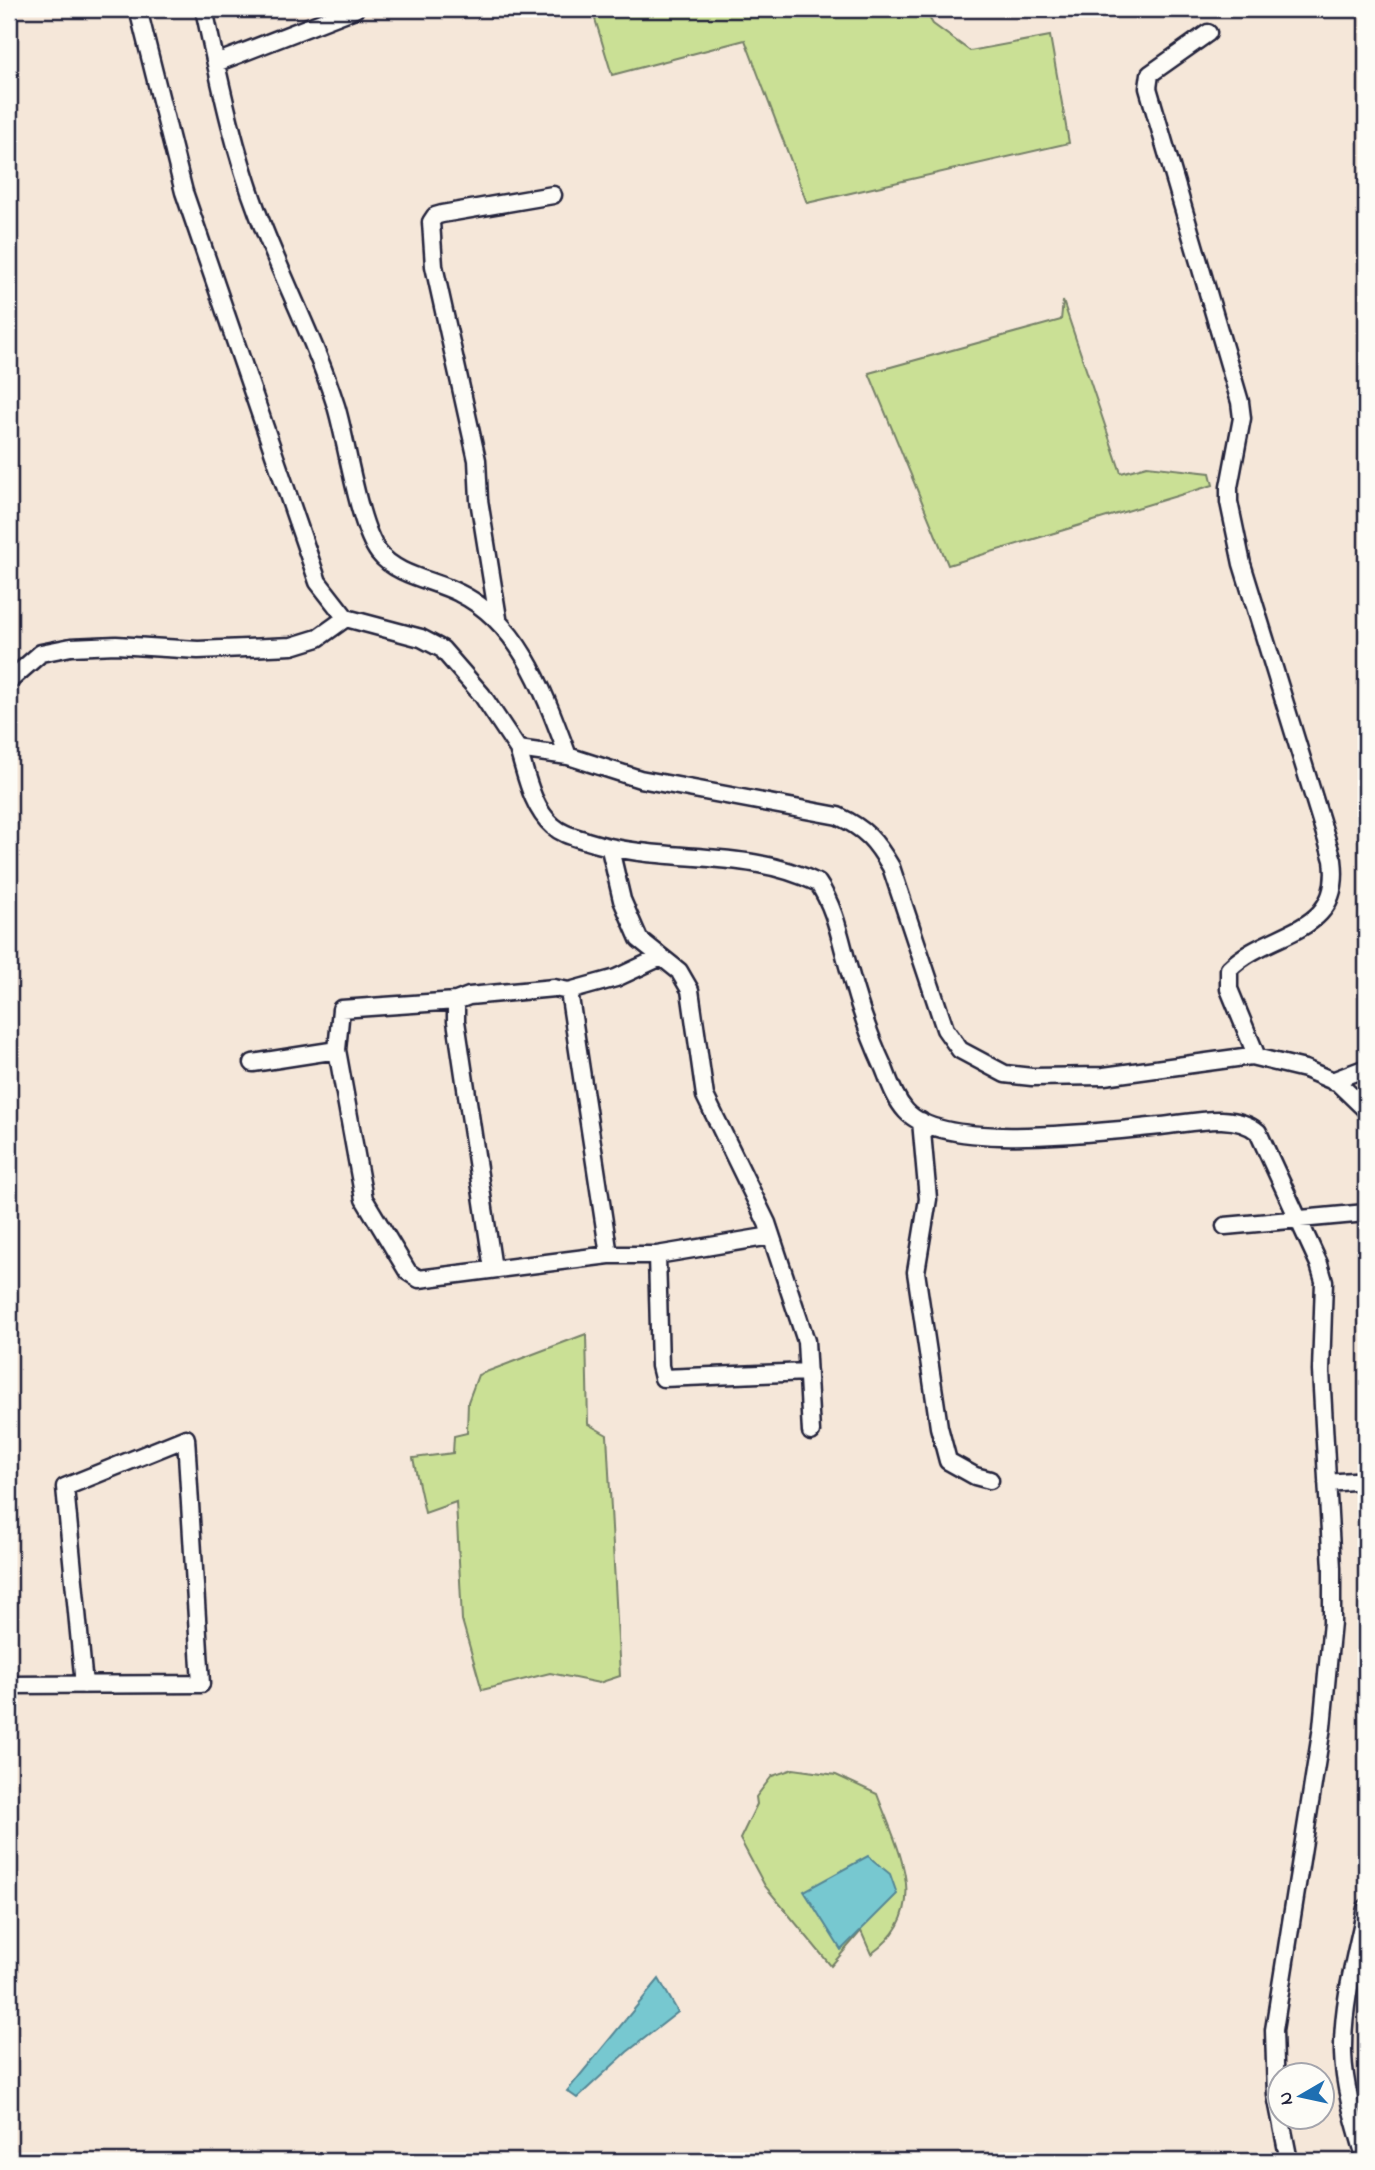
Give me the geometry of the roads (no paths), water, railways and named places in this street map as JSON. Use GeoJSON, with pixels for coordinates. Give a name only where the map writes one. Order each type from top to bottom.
{"type":"FeatureCollection","features":[{"type":"Feature","properties":{"kind":"street"},"geometry":{"type":"LineString","coordinates":[[138,9],[188,205],[318,582],[346,618],[421,638],[442,649],[482,695],[518,749],[536,803],[552,825],[568,835],[610,849],[732,860],[783,871],[818,883],[831,906],[872,1043],[897,1099],[907,1113],[921,1121],[943,1130],[975,1135],[1082,1134],[1222,1119],[1250,1125],[1258,1132],[1324,1281],[1321,1371],[1332,1622],[1322,1727],[1275,2030],[1276,2095],[1289,2161]]}},
{"type":"Feature","properties":{"kind":"street"},"geometry":{"type":"LineString","coordinates":[[204,9],[231,129],[257,212],[335,404],[367,530],[379,553],[396,567],[460,593],[498,618],[540,682],[568,756]]}},
{"type":"Feature","properties":{"kind":"street"},"geometry":{"type":"LineString","coordinates":[[216,63],[355,9]]}},
{"type":"Feature","properties":{"kind":"street"},"geometry":{"type":"LineString","coordinates":[[1208,33],[1150,74],[1148,88],[1240,402],[1242,418],[1229,486],[1242,564],[1326,836],[1336,881],[1332,898],[1315,919],[1250,952],[1229,969],[1229,989],[1257,1057]]}},
{"type":"Feature","properties":{"kind":"street"},"geometry":{"type":"LineString","coordinates":[[498,618],[479,500],[477,460],[434,266],[431,222],[435,216],[442,214],[552,195]]}},
{"type":"Feature","properties":{"kind":"street"},"geometry":{"type":"LineString","coordinates":[[9,681],[41,653],[71,647],[116,645],[198,650],[292,646],[318,638],[346,618]]}},
{"type":"Feature","properties":{"kind":"street"},"geometry":{"type":"LineString","coordinates":[[518,749],[568,756],[640,779],[838,816],[859,826],[878,845],[891,867],[944,1029],[960,1050],[986,1066],[1005,1074],[1032,1077],[1104,1076],[1257,1057],[1305,1069],[1332,1081],[1366,1110]]}},
{"type":"Feature","properties":{"kind":"street"},"geometry":{"type":"LineString","coordinates":[[610,849],[626,914],[639,939],[659,958],[679,971],[690,990],[705,1096],[771,1236],[806,1341],[811,1432]]}},
{"type":"Feature","properties":{"kind":"street"},"geometry":{"type":"LineString","coordinates":[[659,958],[616,978],[569,991],[554,988],[469,996],[456,1001],[341,1009],[337,1050],[364,1199],[408,1272],[419,1279],[609,1255],[657,1255],[771,1236]]}},
{"type":"Feature","properties":{"kind":"street"},"geometry":{"type":"LineString","coordinates":[[569,991],[609,1255]]}},
{"type":"Feature","properties":{"kind":"street"},"geometry":{"type":"LineString","coordinates":[[456,1001],[456,1021],[493,1269]]}},
{"type":"Feature","properties":{"kind":"street"},"geometry":{"type":"LineString","coordinates":[[253,1063],[337,1050]]}},
{"type":"Feature","properties":{"kind":"street"},"geometry":{"type":"LineString","coordinates":[[1332,1081],[1366,1068]]}},
{"type":"Feature","properties":{"kind":"street"},"geometry":{"type":"LineString","coordinates":[[921,1121],[928,1199],[916,1272],[939,1427],[948,1461],[975,1476],[990,1480]]}},
{"type":"Feature","properties":{"kind":"street"},"geometry":{"type":"LineString","coordinates":[[1225,1226],[1366,1213]]}},
{"type":"Feature","properties":{"kind":"street"},"geometry":{"type":"LineString","coordinates":[[657,1255],[660,1366],[663,1378],[808,1372]]}},
{"type":"Feature","properties":{"kind":"street"},"geometry":{"type":"LineString","coordinates":[[9,1685],[84,1685],[201,1684],[186,1437],[65,1487],[84,1685]]}},
{"type":"Feature","properties":{"kind":"street"},"geometry":{"type":"LineString","coordinates":[[1327,1483],[1366,1480]]}},
{"type":"Feature","properties":{"kind":"street"},"geometry":{"type":"LineString","coordinates":[[1366,1908],[1349,1989],[1343,2054],[1352,2113],[1366,2160]]}},
{"type":"Feature","properties":{"kind":"water"},"geometry":{"type":"Polygon","coordinates":[[[868,1856],[890,1874],[897,1894],[841,1950],[804,1891],[868,1856]]]}},
{"type":"Feature","properties":{"kind":"water"},"geometry":{"type":"Polygon","coordinates":[[[659,1979],[678,2012],[627,2052],[577,2098],[567,2091],[659,1979]]]}}]}
